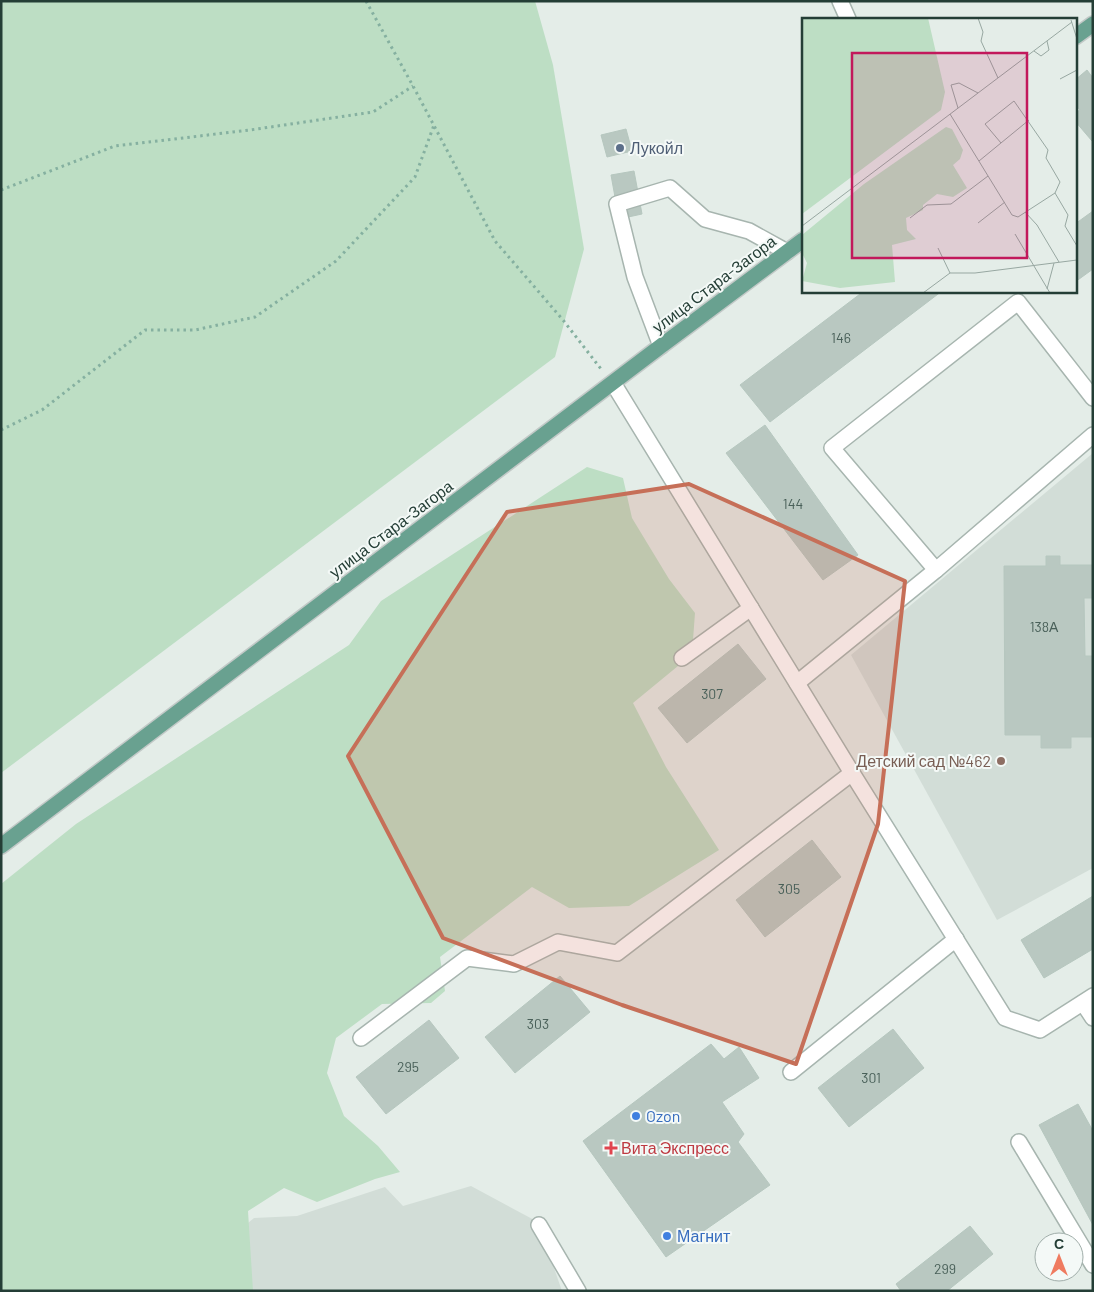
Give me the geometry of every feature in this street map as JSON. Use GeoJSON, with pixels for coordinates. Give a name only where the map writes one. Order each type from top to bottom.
{"type":"FeatureCollection","features":[{"type":"Feature","properties":{"kind":"main road"},"geometry":{"type":"LineString","coordinates":[[1076,35],[1093,24]]}},
{"type":"Feature","properties":{"kind":"main road","name":"улица Стара-Загора"},"geometry":{"type":"LineString","coordinates":[[1,846],[802,241]]}},
{"type":"Feature","properties":{"kind":"lane"},"geometry":{"type":"LineString","coordinates":[[840,1],[848,18]]}},
{"type":"Feature","properties":{"kind":"lane"},"geometry":{"type":"LineString","coordinates":[[661,346],[635,277],[618,204],[670,188],[705,219],[749,231],[787,252]]}},
{"type":"Feature","properties":{"kind":"lane"},"geometry":{"type":"LineString","coordinates":[[936,570],[832,448],[1018,302],[1093,398]]}},
{"type":"Feature","properties":{"kind":"lane"},"geometry":{"type":"LineString","coordinates":[[613,383],[1005,1018],[1040,1030],[1088,1000],[1093,1018]]}},
{"type":"Feature","properties":{"kind":"lane"},"geometry":{"type":"LineString","coordinates":[[797,683],[936,570],[1093,435]]}},
{"type":"Feature","properties":{"kind":"lane"},"geometry":{"type":"LineString","coordinates":[[682,658],[751,608]]}},
{"type":"Feature","properties":{"kind":"lane"},"geometry":{"type":"LineString","coordinates":[[360,1038],[467,958],[514,964],[558,942],[618,952],[852,773]]}},
{"type":"Feature","properties":{"kind":"lane"},"geometry":{"type":"LineString","coordinates":[[791,1072],[956,939]]}},
{"type":"Feature","properties":{"kind":"lane"},"geometry":{"type":"LineString","coordinates":[[1019,1142],[1093,1265]]}},
{"type":"Feature","properties":{"kind":"lane"},"geometry":{"type":"LineString","coordinates":[[539,1225],[578,1291]]}},
{"type":"Feature","properties":{"kind":"path"},"geometry":{"type":"LineString","coordinates":[[366,1],[496,241],[613,383]]}},
{"type":"Feature","properties":{"kind":"path"},"geometry":{"type":"LineString","coordinates":[[1,190],[115,146],[250,130],[373,112],[413,86]]}},
{"type":"Feature","properties":{"kind":"path"},"geometry":{"type":"LineString","coordinates":[[1,430],[42,410],[145,330],[195,330],[255,317],[336,261],[415,177],[434,125]]}},
{"type":"Feature","properties":{"kind":"highlighted area"},"geometry":{"type":"Polygon","coordinates":[[[689,484],[905,581],[878,824],[796,1064],[622,1005],[443,938],[348,756],[507,512],[689,484]]]}},
{"type":"Feature","properties":{"kind":"shaded area","name":"Детский сад №462"},"geometry":{"type":"Polygon","coordinates":[[[1093,453],[1093,868],[997,920],[851,655],[1093,453]]]}},
{"type":"Feature","properties":{"kind":"shaded area"},"geometry":{"type":"Polygon","coordinates":[[[471,1186],[538,1222],[562,1291],[246,1291],[242,1228],[254,1218],[297,1216],[385,1187],[403,1206],[471,1186]]]}},
{"type":"Feature","properties":{"kind":"green space"},"geometry":{"type":"Polygon","coordinates":[[[1,1],[535,1],[553,65],[584,249],[555,357],[1,773],[1,1]]]}},
{"type":"Feature","properties":{"kind":"green space"},"geometry":{"type":"Polygon","coordinates":[[[587,467],[623,478],[632,518],[669,579],[695,613],[693,640],[678,666],[633,703],[666,767],[719,850],[629,906],[569,908],[532,887],[440,957],[445,991],[431,1003],[382,1004],[336,1038],[327,1073],[344,1116],[378,1146],[400,1172],[375,1179],[317,1202],[284,1188],[248,1211],[253,1291],[1,1291],[1,884],[76,824],[349,645],[381,601],[587,467]]]}},
{"type":"Feature","properties":{"kind":"building"},"geometry":{"type":"Polygon","coordinates":[[[1087,70],[1093,78],[1092,141],[1076,122],[1076,112],[1080,110],[1076,105],[1076,79],[1087,70]]]}},
{"type":"Feature","properties":{"kind":"building"},"geometry":{"type":"Polygon","coordinates":[[[626,129],[632,151],[607,157],[601,135],[626,129]]]}},
{"type":"Feature","properties":{"kind":"building"},"geometry":{"type":"Polygon","coordinates":[[[634,171],[642,214],[619,219],[611,175],[634,171]]]}},
{"type":"Feature","properties":{"kind":"building"},"geometry":{"type":"Polygon","coordinates":[[[1093,211],[1093,269],[1076,281],[1076,223],[1093,211]]]}},
{"type":"Feature","properties":{"kind":"building"},"geometry":{"type":"Polygon","coordinates":[[[863,292],[941,292],[770,422],[740,385],[863,292]]]}},
{"type":"Feature","properties":{"kind":"building"},"geometry":{"type":"Polygon","coordinates":[[[765,425],[858,555],[823,580],[726,453],[765,425]]]}},
{"type":"Feature","properties":{"kind":"building"},"geometry":{"type":"Polygon","coordinates":[[[1046,556],[1060,556],[1060,565],[1093,565],[1093,598],[1084,598],[1085,656],[1093,656],[1093,737],[1071,737],[1071,748],[1041,748],[1041,735],[1005,735],[1004,566],[1046,566],[1046,556]]]}},
{"type":"Feature","properties":{"kind":"building"},"geometry":{"type":"Polygon","coordinates":[[[738,644],[766,679],[687,743],[658,708],[738,644]]]}},
{"type":"Feature","properties":{"kind":"building"},"geometry":{"type":"Polygon","coordinates":[[[812,840],[841,877],[765,937],[736,900],[812,840]]]}},
{"type":"Feature","properties":{"kind":"building"},"geometry":{"type":"Polygon","coordinates":[[[1093,896],[1093,949],[1044,978],[1021,940],[1093,896]]]}},
{"type":"Feature","properties":{"kind":"building"},"geometry":{"type":"Polygon","coordinates":[[[560,976],[590,1012],[515,1073],[485,1037],[560,976]]]}},
{"type":"Feature","properties":{"kind":"building"},"geometry":{"type":"Polygon","coordinates":[[[429,1020],[459,1058],[386,1114],[356,1077],[429,1020]]]}},
{"type":"Feature","properties":{"kind":"building"},"geometry":{"type":"Polygon","coordinates":[[[893,1029],[924,1068],[849,1127],[818,1088],[893,1029]]]}},
{"type":"Feature","properties":{"kind":"building"},"geometry":{"type":"Polygon","coordinates":[[[711,1044],[724,1059],[739,1047],[759,1078],[722,1102],[744,1134],[738,1142],[770,1185],[666,1257],[583,1141],[711,1044]]]}},
{"type":"Feature","properties":{"kind":"building"},"geometry":{"type":"Polygon","coordinates":[[[1078,1104],[1093,1131],[1093,1225],[1039,1125],[1078,1104]]]}},
{"type":"Feature","properties":{"kind":"building"},"geometry":{"type":"Polygon","coordinates":[[[970,1226],[993,1254],[947,1291],[901,1291],[896,1284],[970,1226]]]}},
{"type":"Feature","properties":{"kind":"place","name":"Лукойл"},"geometry":{"type":"Point","coordinates":[620,148]}},
{"type":"Feature","properties":{"kind":"place","name":"Детский сад №462"},"geometry":{"type":"Point","coordinates":[1001,761]}},
{"type":"Feature","properties":{"kind":"place","name":"Ozon"},"geometry":{"type":"Point","coordinates":[636,1116]}},
{"type":"Feature","properties":{"kind":"place","name":"Вита Экспресс"},"geometry":{"type":"Point","coordinates":[611,1148]}},
{"type":"Feature","properties":{"kind":"place","name":"Магнит"},"geometry":{"type":"Point","coordinates":[667,1236]}}]}
